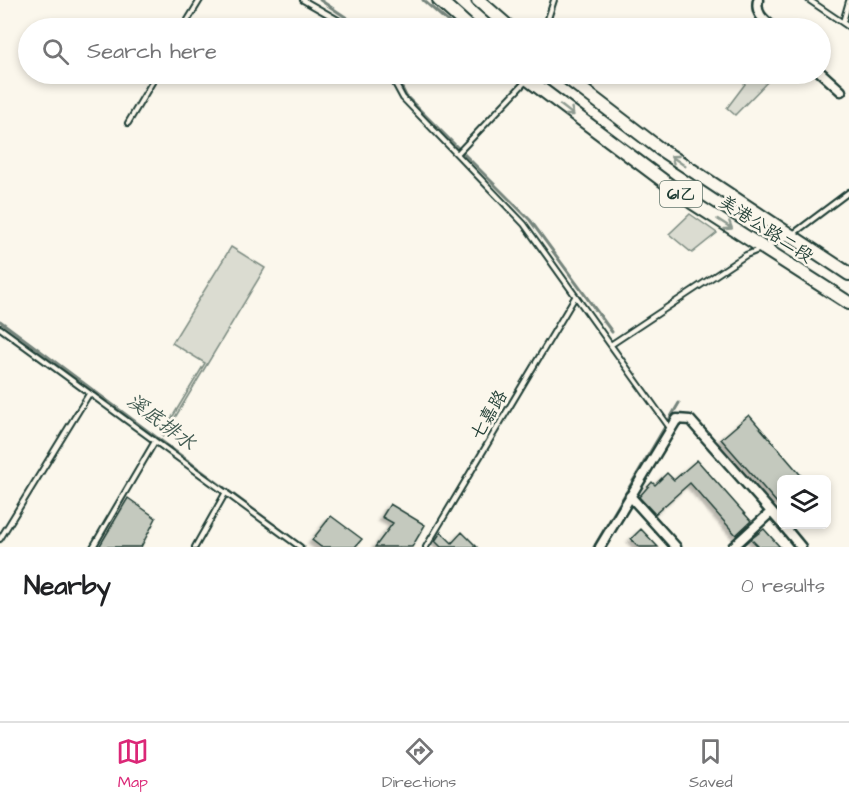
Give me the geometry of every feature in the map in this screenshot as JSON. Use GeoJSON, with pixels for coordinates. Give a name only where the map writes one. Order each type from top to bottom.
{"type":"FeatureCollection","features":[{"type":"Feature","properties":{"kind":"main road"},"geometry":{"type":"LineString","coordinates":[[439,0],[459,18]]}},
{"type":"Feature","properties":{"kind":"main road"},"geometry":{"type":"LineString","coordinates":[[478,0],[499,18]]}},
{"type":"Feature","properties":{"kind":"main road","name":"美港公路二段"},"geometry":{"type":"LineString","coordinates":[[537,84],[638,164],[762,248],[849,303]]}},
{"type":"Feature","properties":{"kind":"main road","name":"美港公路二段"},"geometry":{"type":"LineString","coordinates":[[575,84],[660,149],[789,237],[849,274]]}},
{"type":"Feature","properties":{"kind":"street"},"geometry":{"type":"LineString","coordinates":[[758,0],[757,9],[762,18]]}},
{"type":"Feature","properties":{"kind":"street"},"geometry":{"type":"LineString","coordinates":[[831,82],[841,91]]}},
{"type":"Feature","properties":{"kind":"street"},"geometry":{"type":"LineString","coordinates":[[600,547],[677,419],[690,420],[777,519]]}},
{"type":"Feature","properties":{"kind":"street"},"geometry":{"type":"LineString","coordinates":[[630,496],[676,547]]}},
{"type":"Feature","properties":{"kind":"street"},"geometry":{"type":"LineString","coordinates":[[733,547],[771,512]]}},
{"type":"Feature","properties":{"kind":"street"},"geometry":{"type":"LineString","coordinates":[[786,529],[801,547]]}},
{"type":"Feature","properties":{"kind":"lane"},"geometry":{"type":"LineString","coordinates":[[189,18],[200,0]]}},
{"type":"Feature","properties":{"kind":"lane"},"geometry":{"type":"LineString","coordinates":[[303,0],[334,18]]}},
{"type":"Feature","properties":{"kind":"lane"},"geometry":{"type":"LineString","coordinates":[[548,18],[554,0]]}},
{"type":"Feature","properties":{"kind":"lane"},"geometry":{"type":"LineString","coordinates":[[809,0],[849,27]]}},
{"type":"Feature","properties":{"kind":"lane"},"geometry":{"type":"LineString","coordinates":[[843,22],[849,1]]}},
{"type":"Feature","properties":{"kind":"lane"},"geometry":{"type":"LineString","coordinates":[[128,123],[151,84]]}},
{"type":"Feature","properties":{"kind":"lane"},"geometry":{"type":"LineString","coordinates":[[395,84],[403,98],[524,224],[670,428]]}},
{"type":"Feature","properties":{"kind":"lane"},"geometry":{"type":"LineString","coordinates":[[457,154],[518,84]]}},
{"type":"Feature","properties":{"kind":"lane"},"geometry":{"type":"LineString","coordinates":[[612,344],[746,255],[789,237],[849,192]]}},
{"type":"Feature","properties":{"kind":"lane","name":"七嘉路"},"geometry":{"type":"LineString","coordinates":[[426,547],[575,297]]}},
{"type":"Feature","properties":{"kind":"lane"},"geometry":{"type":"LineString","coordinates":[[0,328],[154,443],[226,492],[300,547]]}},
{"type":"Feature","properties":{"kind":"lane"},"geometry":{"type":"LineString","coordinates":[[0,539],[89,394]]}},
{"type":"Feature","properties":{"kind":"lane"},"geometry":{"type":"LineString","coordinates":[[93,547],[154,443]]}},
{"type":"Feature","properties":{"kind":"lane"},"geometry":{"type":"LineString","coordinates":[[195,547],[226,492]]}},
{"type":"Feature","properties":{"kind":"shaded area"},"geometry":{"type":"Polygon","coordinates":[[[745,84],[765,84],[735,115],[727,108],[745,84]]]}},
{"type":"Feature","properties":{"kind":"shaded area"},"geometry":{"type":"Polygon","coordinates":[[[690,214],[717,233],[692,253],[669,234],[690,214]]]}},
{"type":"Feature","properties":{"kind":"shaded area"},"geometry":{"type":"Polygon","coordinates":[[[231,247],[265,268],[164,436],[162,434],[205,363],[172,343],[231,247]]]}},
{"type":"Feature","properties":{"kind":"building"},"geometry":{"type":"Polygon","coordinates":[[[749,415],[801,475],[777,475],[777,503],[721,439],[749,415]]]}},
{"type":"Feature","properties":{"kind":"building"},"geometry":{"type":"Polygon","coordinates":[[[697,460],[751,521],[736,535],[690,483],[655,514],[639,497],[652,482],[655,485],[667,473],[674,480],[697,460]]]}},
{"type":"Feature","properties":{"kind":"building"},"geometry":{"type":"Polygon","coordinates":[[[128,498],[156,518],[141,547],[99,547],[128,498]]]}},
{"type":"Feature","properties":{"kind":"building"},"geometry":{"type":"Polygon","coordinates":[[[390,504],[425,525],[412,547],[375,547],[393,523],[382,517],[390,504]]]}},
{"type":"Feature","properties":{"kind":"building"},"geometry":{"type":"Polygon","coordinates":[[[331,516],[362,539],[355,547],[321,547],[312,540],[331,516]]]}},
{"type":"Feature","properties":{"kind":"building"},"geometry":{"type":"Polygon","coordinates":[[[641,529],[658,547],[639,547],[631,539],[641,529]]]}},
{"type":"Feature","properties":{"kind":"building"},"geometry":{"type":"Polygon","coordinates":[[[764,529],[780,547],[759,547],[751,539],[764,529]]]}},
{"type":"Feature","properties":{"kind":"building"},"geometry":{"type":"Polygon","coordinates":[[[441,532],[452,543],[462,532],[477,547],[441,547],[435,541],[441,532]]]}},
{"type":"Feature","properties":{"kind":"waterway"},"geometry":{"type":"LineString","coordinates":[[320,0],[347,18]]}},
{"type":"Feature","properties":{"kind":"waterway"},"geometry":{"type":"LineString","coordinates":[[423,0],[444,18]]}},
{"type":"Feature","properties":{"kind":"waterway"},"geometry":{"type":"LineString","coordinates":[[400,84],[406,96],[530,220],[612,332]]}},
{"type":"Feature","properties":{"kind":"waterway","name":"溪底排水"},"geometry":{"type":"LineString","coordinates":[[0,321],[304,547]]}},
{"type":"Feature","properties":{"kind":"waterway"},"geometry":{"type":"LineString","coordinates":[[594,547],[679,403]]}}]}
